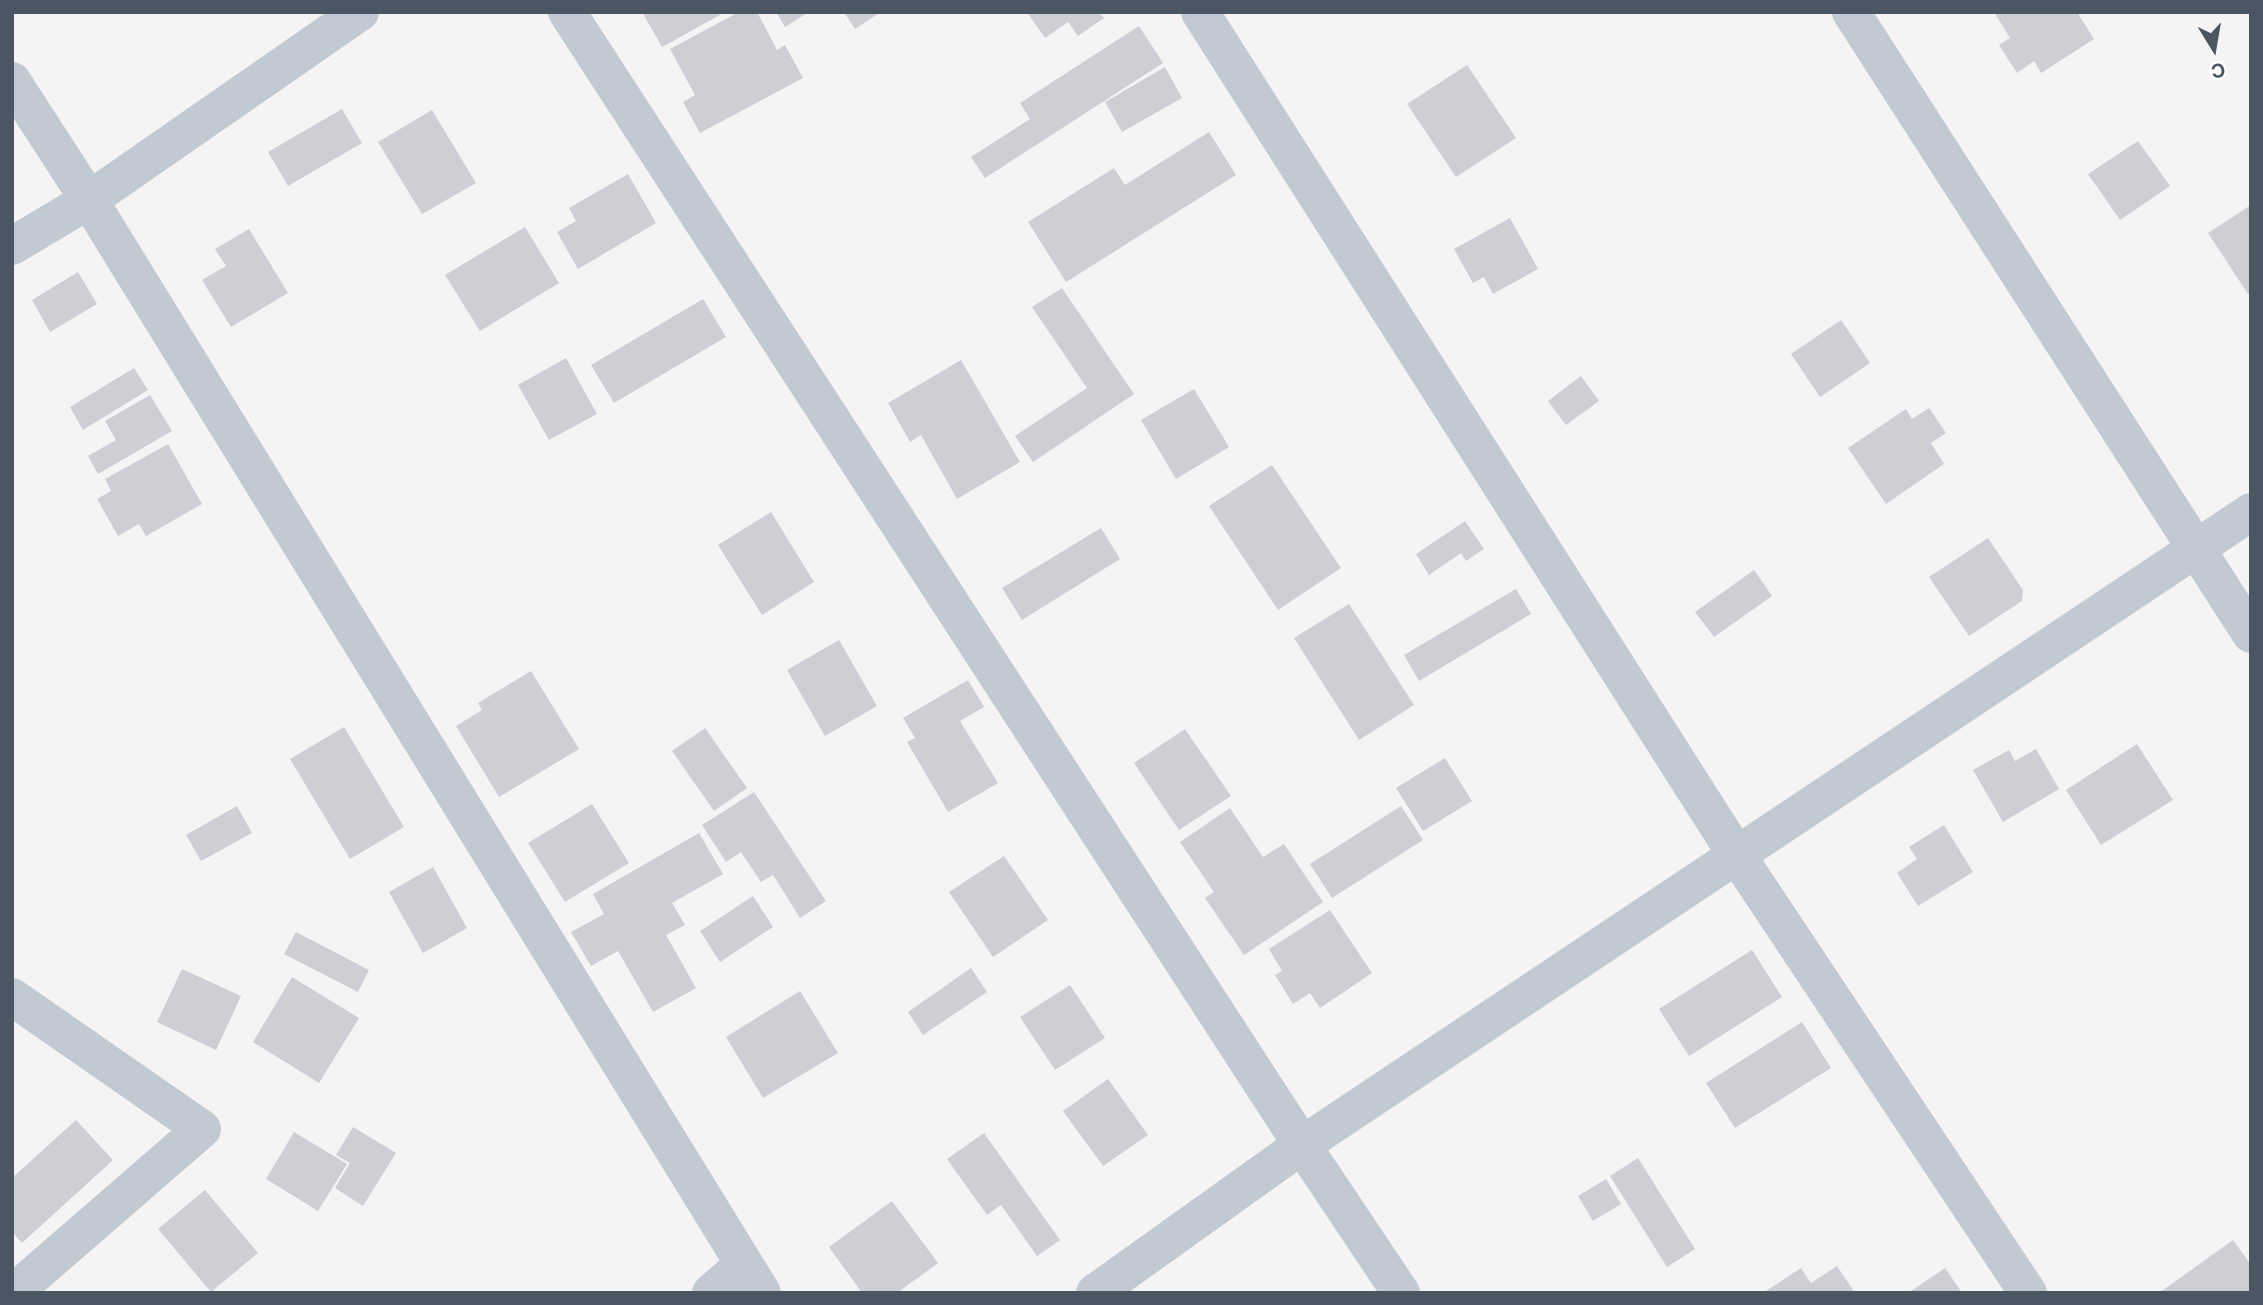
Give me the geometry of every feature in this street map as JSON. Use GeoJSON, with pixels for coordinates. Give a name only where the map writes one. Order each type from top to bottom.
{"type":"FeatureCollection","features":[{"type":"Feature","properties":{"kind":"street"},"geometry":{"type":"LineString","coordinates":[[12,246],[89,200],[360,12]]}},
{"type":"Feature","properties":{"kind":"street"},"geometry":{"type":"LineString","coordinates":[[567,12],[1401,1293]]}},
{"type":"Feature","properties":{"kind":"street"},"geometry":{"type":"LineString","coordinates":[[1200,12],[1737,853],[2028,1293]]}},
{"type":"Feature","properties":{"kind":"street"},"geometry":{"type":"LineString","coordinates":[[1851,12],[2251,634]]}},
{"type":"Feature","properties":{"kind":"street"},"geometry":{"type":"LineString","coordinates":[[12,81],[89,200],[752,1279],[711,1293]]}},
{"type":"Feature","properties":{"kind":"street"},"geometry":{"type":"LineString","coordinates":[[1095,1293],[1303,1145],[2251,512]]}},
{"type":"Feature","properties":{"kind":"street"},"geometry":{"type":"LineString","coordinates":[[12,997],[202,1129],[13,1293]]}},
{"type":"Feature","properties":{"kind":"building"},"geometry":{"type":"Polygon","coordinates":[[[642,12],[718,12],[720,15],[662,47],[642,12]]]}},
{"type":"Feature","properties":{"kind":"building"},"geometry":{"type":"Polygon","coordinates":[[[739,12],[757,12],[777,50],[785,45],[803,78],[700,133],[683,102],[695,95],[670,49],[739,12]]]}},
{"type":"Feature","properties":{"kind":"building"},"geometry":{"type":"Polygon","coordinates":[[[776,12],[809,12],[785,27],[776,12]]]}},
{"type":"Feature","properties":{"kind":"building"},"geometry":{"type":"Polygon","coordinates":[[[844,12],[881,12],[855,29],[844,12]]]}},
{"type":"Feature","properties":{"kind":"building"},"geometry":{"type":"Polygon","coordinates":[[[1027,12],[1099,12],[1104,18],[1078,36],[1068,22],[1045,38],[1027,12]]]}},
{"type":"Feature","properties":{"kind":"building"},"geometry":{"type":"Polygon","coordinates":[[[1994,12],[2077,12],[2094,39],[2041,73],[2034,61],[2017,73],[1999,45],[2010,38],[1994,12]]]}},
{"type":"Feature","properties":{"kind":"building"},"geometry":{"type":"Polygon","coordinates":[[[1139,26],[1163,63],[985,178],[971,157],[1030,119],[1020,103],[1139,26]]]}},
{"type":"Feature","properties":{"kind":"building"},"geometry":{"type":"Polygon","coordinates":[[[1467,65],[1516,138],[1456,177],[1407,104],[1467,65]]]}},
{"type":"Feature","properties":{"kind":"building"},"geometry":{"type":"Polygon","coordinates":[[[1165,67],[1182,98],[1122,132],[1105,102],[1165,67]]]}},
{"type":"Feature","properties":{"kind":"building"},"geometry":{"type":"Polygon","coordinates":[[[342,109],[362,143],[288,186],[268,152],[342,109]]]}},
{"type":"Feature","properties":{"kind":"building"},"geometry":{"type":"Polygon","coordinates":[[[432,110],[476,183],[422,214],[378,142],[432,110]]]}},
{"type":"Feature","properties":{"kind":"building"},"geometry":{"type":"Polygon","coordinates":[[[1209,132],[1236,175],[1066,282],[1028,222],[1114,168],[1125,185],[1209,132]]]}},
{"type":"Feature","properties":{"kind":"building"},"geometry":{"type":"Polygon","coordinates":[[[2138,141],[2170,186],[2120,220],[2088,174],[2138,141]]]}},
{"type":"Feature","properties":{"kind":"building"},"geometry":{"type":"Polygon","coordinates":[[[628,174],[656,223],[578,269],[557,232],[576,221],[569,208],[628,174]]]}},
{"type":"Feature","properties":{"kind":"building"},"geometry":{"type":"Polygon","coordinates":[[[2251,205],[2251,292],[2248,294],[2208,233],[2251,205]]]}},
{"type":"Feature","properties":{"kind":"building"},"geometry":{"type":"Polygon","coordinates":[[[1510,218],[1538,269],[1493,294],[1484,277],[1473,283],[1454,249],[1510,218]]]}},
{"type":"Feature","properties":{"kind":"building"},"geometry":{"type":"Polygon","coordinates":[[[525,227],[559,283],[480,331],[445,275],[525,227]]]}},
{"type":"Feature","properties":{"kind":"building"},"geometry":{"type":"Polygon","coordinates":[[[249,229],[288,293],[231,327],[202,280],[226,266],[215,249],[249,229]]]}},
{"type":"Feature","properties":{"kind":"building"},"geometry":{"type":"Polygon","coordinates":[[[78,272],[97,304],[50,332],[32,300],[78,272]]]}},
{"type":"Feature","properties":{"kind":"building"},"geometry":{"type":"Polygon","coordinates":[[[1062,288],[1134,394],[1033,462],[1015,436],[1087,388],[1032,307],[1062,288]]]}},
{"type":"Feature","properties":{"kind":"building"},"geometry":{"type":"Polygon","coordinates":[[[703,299],[726,337],[614,403],[591,365],[703,299]]]}},
{"type":"Feature","properties":{"kind":"building"},"geometry":{"type":"Polygon","coordinates":[[[1841,320],[1870,363],[1820,397],[1791,354],[1841,320]]]}},
{"type":"Feature","properties":{"kind":"building"},"geometry":{"type":"Polygon","coordinates":[[[566,358],[597,414],[549,440],[518,385],[566,358]]]}},
{"type":"Feature","properties":{"kind":"building"},"geometry":{"type":"Polygon","coordinates":[[[961,360],[1020,462],[957,499],[921,435],[910,442],[888,403],[961,360]]]}},
{"type":"Feature","properties":{"kind":"building"},"geometry":{"type":"Polygon","coordinates":[[[134,368],[148,390],[83,430],[70,407],[134,368]]]}},
{"type":"Feature","properties":{"kind":"building"},"geometry":{"type":"Polygon","coordinates":[[[1581,376],[1599,401],[1566,425],[1548,401],[1581,376]]]}},
{"type":"Feature","properties":{"kind":"building"},"geometry":{"type":"Polygon","coordinates":[[[1194,389],[1229,447],[1176,479],[1141,420],[1194,389]]]}},
{"type":"Feature","properties":{"kind":"building"},"geometry":{"type":"Polygon","coordinates":[[[150,395],[172,431],[98,474],[88,456],[116,440],[105,421],[150,395]]]}},
{"type":"Feature","properties":{"kind":"building"},"geometry":{"type":"Polygon","coordinates":[[[1929,408],[1946,433],[1931,443],[1944,464],[1886,504],[1848,448],[1906,409],[1912,419],[1929,408]]]}},
{"type":"Feature","properties":{"kind":"building"},"geometry":{"type":"Polygon","coordinates":[[[168,444],[202,504],[146,536],[139,524],[118,536],[97,499],[111,491],[105,479],[168,444]]]}},
{"type":"Feature","properties":{"kind":"building"},"geometry":{"type":"Polygon","coordinates":[[[1272,465],[1341,568],[1278,610],[1209,506],[1272,465]]]}},
{"type":"Feature","properties":{"kind":"building"},"geometry":{"type":"Polygon","coordinates":[[[771,512],[814,582],[762,615],[718,545],[771,512]]]}},
{"type":"Feature","properties":{"kind":"building"},"geometry":{"type":"Polygon","coordinates":[[[1465,521],[1484,549],[1466,561],[1461,553],[1429,575],[1416,554],[1465,521]]]}},
{"type":"Feature","properties":{"kind":"building"},"geometry":{"type":"Polygon","coordinates":[[[1101,528],[1120,559],[1022,620],[1002,588],[1101,528]]]}},
{"type":"Feature","properties":{"kind":"building"},"geometry":{"type":"Polygon","coordinates":[[[1988,538],[2023,590],[2022,601],[1969,636],[1929,577],[1988,538]]]}},
{"type":"Feature","properties":{"kind":"building"},"geometry":{"type":"Polygon","coordinates":[[[1754,570],[1772,596],[1714,637],[1695,612],[1754,570]]]}},
{"type":"Feature","properties":{"kind":"building"},"geometry":{"type":"Polygon","coordinates":[[[1516,589],[1531,614],[1419,681],[1404,655],[1516,589]]]}},
{"type":"Feature","properties":{"kind":"building"},"geometry":{"type":"Polygon","coordinates":[[[1349,604],[1414,705],[1359,740],[1294,638],[1349,604]]]}},
{"type":"Feature","properties":{"kind":"building"},"geometry":{"type":"Polygon","coordinates":[[[839,640],[877,706],[825,736],[787,670],[839,640]]]}},
{"type":"Feature","properties":{"kind":"building"},"geometry":{"type":"Polygon","coordinates":[[[531,671],[579,749],[499,797],[456,726],[482,710],[478,703],[531,671]]]}},
{"type":"Feature","properties":{"kind":"building"},"geometry":{"type":"Polygon","coordinates":[[[968,680],[984,707],[960,721],[998,783],[948,812],[907,742],[915,738],[903,718],[968,680]]]}},
{"type":"Feature","properties":{"kind":"building"},"geometry":{"type":"Polygon","coordinates":[[[344,727],[404,827],[350,859],[290,759],[344,727]]]}},
{"type":"Feature","properties":{"kind":"building"},"geometry":{"type":"Polygon","coordinates":[[[705,728],[747,788],[714,811],[672,751],[705,728]]]}},
{"type":"Feature","properties":{"kind":"building"},"geometry":{"type":"Polygon","coordinates":[[[1185,729],[1231,796],[1179,830],[1134,763],[1185,729]]]}},
{"type":"Feature","properties":{"kind":"building"},"geometry":{"type":"Polygon","coordinates":[[[2137,744],[2173,800],[2101,845],[2066,790],[2137,744]]]}},
{"type":"Feature","properties":{"kind":"building"},"geometry":{"type":"Polygon","coordinates":[[[2036,749],[2059,789],[2003,822],[1973,770],[2009,750],[2015,761],[2036,749]]]}},
{"type":"Feature","properties":{"kind":"building"},"geometry":{"type":"Polygon","coordinates":[[[1445,758],[1472,801],[1423,831],[1396,788],[1445,758]]]}},
{"type":"Feature","properties":{"kind":"building"},"geometry":{"type":"Polygon","coordinates":[[[754,792],[826,901],[800,918],[773,875],[761,882],[741,852],[726,862],[702,825],[754,792]]]}},
{"type":"Feature","properties":{"kind":"building"},"geometry":{"type":"Polygon","coordinates":[[[592,804],[629,863],[565,902],[528,843],[592,804]]]}},
{"type":"Feature","properties":{"kind":"building"},"geometry":{"type":"Polygon","coordinates":[[[237,806],[252,833],[201,861],[186,835],[237,806]]]}},
{"type":"Feature","properties":{"kind":"building"},"geometry":{"type":"Polygon","coordinates":[[[1401,806],[1423,840],[1332,898],[1310,864],[1401,806]]]}},
{"type":"Feature","properties":{"kind":"building"},"geometry":{"type":"Polygon","coordinates":[[[1230,808],[1263,857],[1284,844],[1323,902],[1244,955],[1205,898],[1214,892],[1180,842],[1230,808]]]}},
{"type":"Feature","properties":{"kind":"building"},"geometry":{"type":"Polygon","coordinates":[[[1944,825],[1973,872],[1918,906],[1897,873],[1917,859],[1909,847],[1944,825]]]}},
{"type":"Feature","properties":{"kind":"building"},"geometry":{"type":"Polygon","coordinates":[[[699,833],[723,874],[672,903],[685,925],[666,935],[696,988],[653,1012],[618,951],[591,966],[571,932],[604,914],[593,894],[699,833]]]}},
{"type":"Feature","properties":{"kind":"building"},"geometry":{"type":"Polygon","coordinates":[[[1004,856],[1048,920],[993,957],[949,892],[1004,856]]]}},
{"type":"Feature","properties":{"kind":"building"},"geometry":{"type":"Polygon","coordinates":[[[433,867],[467,928],[423,953],[389,892],[433,867]]]}},
{"type":"Feature","properties":{"kind":"building"},"geometry":{"type":"Polygon","coordinates":[[[753,896],[773,927],[720,962],[700,931],[753,896]]]}},
{"type":"Feature","properties":{"kind":"building"},"geometry":{"type":"Polygon","coordinates":[[[1330,910],[1372,973],[1320,1008],[1310,993],[1293,1004],[1275,975],[1282,971],[1269,949],[1330,910]]]}},
{"type":"Feature","properties":{"kind":"building"},"geometry":{"type":"Polygon","coordinates":[[[296,932],[369,970],[358,992],[284,954],[296,932]]]}},
{"type":"Feature","properties":{"kind":"building"},"geometry":{"type":"Polygon","coordinates":[[[1752,950],[1782,997],[1689,1056],[1659,1009],[1752,950]]]}},
{"type":"Feature","properties":{"kind":"building"},"geometry":{"type":"Polygon","coordinates":[[[971,968],[987,992],[923,1035],[908,1012],[971,968]]]}},
{"type":"Feature","properties":{"kind":"building"},"geometry":{"type":"Polygon","coordinates":[[[182,969],[241,996],[216,1050],[157,1022],[182,969]]]}},
{"type":"Feature","properties":{"kind":"building"},"geometry":{"type":"Polygon","coordinates":[[[292,977],[359,1018],[319,1083],[253,1042],[292,977]]]}},
{"type":"Feature","properties":{"kind":"building"},"geometry":{"type":"Polygon","coordinates":[[[1070,985],[1105,1038],[1055,1070],[1020,1017],[1070,985]]]}},
{"type":"Feature","properties":{"kind":"building"},"geometry":{"type":"Polygon","coordinates":[[[800,991],[838,1053],[763,1098],[726,1037],[800,991]]]}},
{"type":"Feature","properties":{"kind":"building"},"geometry":{"type":"Polygon","coordinates":[[[1802,1022],[1831,1068],[1735,1128],[1706,1083],[1802,1022]]]}},
{"type":"Feature","properties":{"kind":"building"},"geometry":{"type":"Polygon","coordinates":[[[1108,1079],[1148,1135],[1103,1166],[1063,1111],[1108,1079]]]}},
{"type":"Feature","properties":{"kind":"building"},"geometry":{"type":"Polygon","coordinates":[[[76,1120],[113,1160],[22,1243],[12,1232],[12,1178],[76,1120]]]}},
{"type":"Feature","properties":{"kind":"building"},"geometry":{"type":"Polygon","coordinates":[[[353,1127],[396,1153],[363,1206],[335,1188],[350,1163],[336,1155],[353,1127]]]}},
{"type":"Feature","properties":{"kind":"building"},"geometry":{"type":"Polygon","coordinates":[[[294,1132],[347,1164],[318,1211],[266,1179],[294,1132]]]}},
{"type":"Feature","properties":{"kind":"building"},"geometry":{"type":"Polygon","coordinates":[[[984,1133],[1060,1240],[1037,1256],[1001,1205],[987,1215],[947,1159],[984,1133]]]}},
{"type":"Feature","properties":{"kind":"building"},"geometry":{"type":"Polygon","coordinates":[[[1638,1158],[1695,1249],[1667,1267],[1610,1176],[1638,1158]]]}},
{"type":"Feature","properties":{"kind":"building"},"geometry":{"type":"Polygon","coordinates":[[[1606,1179],[1621,1204],[1593,1221],[1578,1196],[1606,1179]]]}},
{"type":"Feature","properties":{"kind":"building"},"geometry":{"type":"Polygon","coordinates":[[[205,1190],[258,1253],[211,1292],[158,1229],[205,1190]]]}},
{"type":"Feature","properties":{"kind":"building"},"geometry":{"type":"Polygon","coordinates":[[[892,1201],[938,1263],[897,1293],[862,1293],[829,1247],[892,1201]]]}},
{"type":"Feature","properties":{"kind":"building"},"geometry":{"type":"Polygon","coordinates":[[[2233,1240],[2251,1265],[2251,1293],[2159,1293],[2233,1240]]]}},
{"type":"Feature","properties":{"kind":"building"},"geometry":{"type":"Polygon","coordinates":[[[1837,1266],[1855,1293],[1763,1293],[1801,1268],[1811,1283],[1837,1266]]]}},
{"type":"Feature","properties":{"kind":"building"},"geometry":{"type":"Polygon","coordinates":[[[1945,1268],[1962,1293],[1908,1293],[1945,1268]]]}}]}
